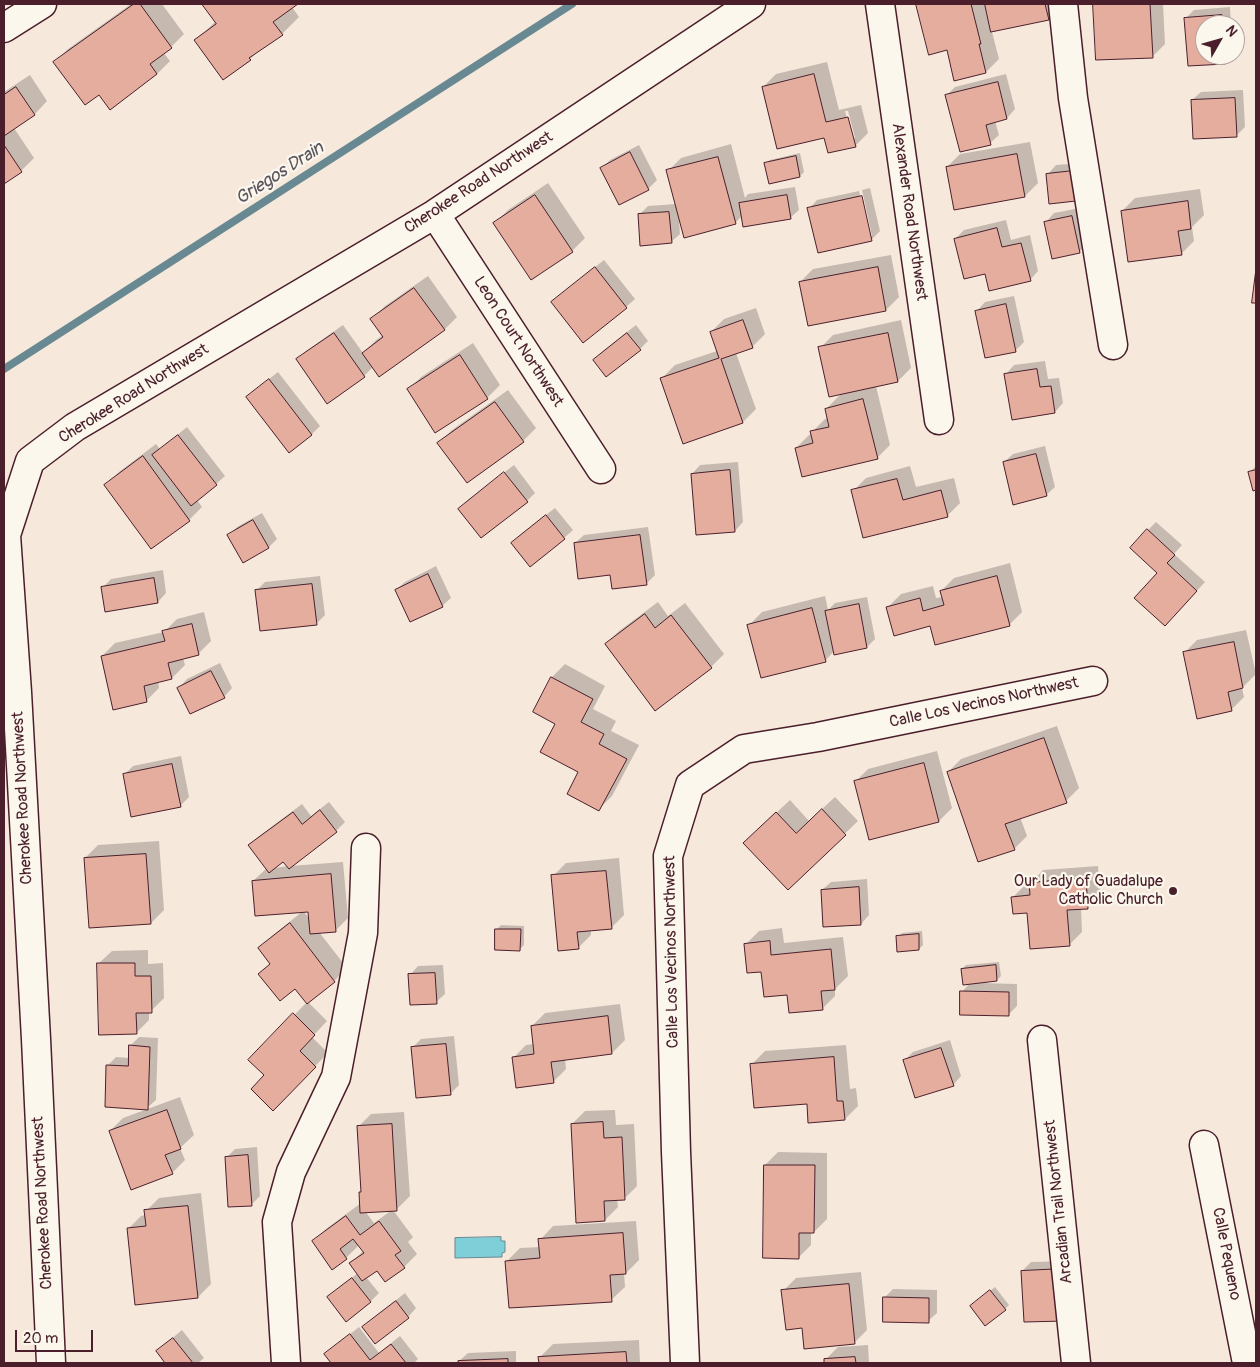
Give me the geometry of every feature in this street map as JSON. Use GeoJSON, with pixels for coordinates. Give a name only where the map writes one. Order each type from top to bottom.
{"type":"FeatureCollection","features":[{"type":"Feature","properties":{"kind":"street"},"geometry":{"type":"LineString","coordinates":[[4,28],[42,4]]}},
{"type":"Feature","properties":{"kind":"street","name":"Cherokee Road Northwest"},"geometry":{"type":"LineString","coordinates":[[51,1363],[36,1039],[17,692],[6,535],[30,461],[75,427],[435,214],[751,4]]}},
{"type":"Feature","properties":{"kind":"street","name":"Alexander Road Northwest"},"geometry":{"type":"LineString","coordinates":[[880,4],[939,420]]}},
{"type":"Feature","properties":{"kind":"street"},"geometry":{"type":"LineString","coordinates":[[1063,4],[1073,98],[1113,346]]}},
{"type":"Feature","properties":{"kind":"street","name":"Leon Court Northwest"},"geometry":{"type":"LineString","coordinates":[[435,214],[601,470]]}},
{"type":"Feature","properties":{"kind":"street","name":"Calle Los Vecinos Northwest"},"geometry":{"type":"LineString","coordinates":[[686,1363],[676,1152],[668,856],[690,785],[744,749],[818,738],[1094,681]]}},
{"type":"Feature","properties":{"kind":"street"},"geometry":{"type":"LineString","coordinates":[[286,1363],[277,1222],[291,1172],[336,1077],[363,933],[366,848]]}},
{"type":"Feature","properties":{"kind":"street","name":"Arcadian Trail Northwest"},"geometry":{"type":"LineString","coordinates":[[1042,1040],[1076,1363]]}},
{"type":"Feature","properties":{"kind":"street","name":"Calle Pequeno"},"geometry":{"type":"LineString","coordinates":[[1204,1144],[1248,1363]]}},
{"type":"Feature","properties":{"kind":"water"},"geometry":{"type":"Polygon","coordinates":[[[501,1237],[501,1241],[505,1241],[505,1252],[502,1253],[502,1257],[455,1258],[455,1238],[501,1237]]]}},
{"type":"Feature","properties":{"kind":"building"},"geometry":{"type":"Polygon","coordinates":[[[134,4],[140,4],[172,48],[150,64],[157,74],[110,110],[99,95],[85,105],[53,62],[134,4]]]}},
{"type":"Feature","properties":{"kind":"building"},"geometry":{"type":"Polygon","coordinates":[[[202,4],[298,4],[273,22],[283,35],[249,58],[251,60],[223,80],[194,40],[216,24],[202,4]]]}},
{"type":"Feature","properties":{"kind":"building"},"geometry":{"type":"Polygon","coordinates":[[[916,4],[971,4],[986,73],[954,81],[947,50],[929,55],[916,4]]]}},
{"type":"Feature","properties":{"kind":"building"},"geometry":{"type":"Polygon","coordinates":[[[985,4],[1045,4],[1049,20],[991,32],[985,4]]]}},
{"type":"Feature","properties":{"kind":"building"},"geometry":{"type":"Polygon","coordinates":[[[1093,4],[1150,4],[1153,58],[1096,60],[1093,4]]]}},
{"type":"Feature","properties":{"kind":"building"},"geometry":{"type":"Polygon","coordinates":[[[1195,17],[1195,65],[1206,65],[1188,66],[1184,18],[1195,17]]]}},
{"type":"Feature","properties":{"kind":"building"},"geometry":{"type":"Polygon","coordinates":[[[814,74],[826,122],[848,117],[856,147],[828,153],[824,138],[777,149],[762,87],[814,74]]]}},
{"type":"Feature","properties":{"kind":"building"},"geometry":{"type":"Polygon","coordinates":[[[998,82],[1007,119],[986,125],[991,145],[960,152],[945,95],[998,82]]]}},
{"type":"Feature","properties":{"kind":"building"},"geometry":{"type":"Polygon","coordinates":[[[16,87],[35,115],[4,136],[4,95],[16,87]]]}},
{"type":"Feature","properties":{"kind":"building"},"geometry":{"type":"Polygon","coordinates":[[[1235,98],[1237,137],[1193,139],[1191,100],[1235,98]]]}},
{"type":"Feature","properties":{"kind":"building"},"geometry":{"type":"Polygon","coordinates":[[[4,145],[22,172],[4,184],[4,145]]]}},
{"type":"Feature","properties":{"kind":"building"},"geometry":{"type":"Polygon","coordinates":[[[630,152],[649,190],[619,205],[600,168],[630,152]]]}},
{"type":"Feature","properties":{"kind":"building"},"geometry":{"type":"Polygon","coordinates":[[[1017,154],[1025,197],[954,210],[946,167],[1017,154]]]}},
{"type":"Feature","properties":{"kind":"building"},"geometry":{"type":"Polygon","coordinates":[[[796,156],[800,177],[769,184],[764,163],[796,156]]]}},
{"type":"Feature","properties":{"kind":"building"},"geometry":{"type":"Polygon","coordinates":[[[718,157],[736,224],[684,238],[666,170],[718,157]]]}},
{"type":"Feature","properties":{"kind":"building"},"geometry":{"type":"Polygon","coordinates":[[[1073,171],[1076,201],[1049,204],[1046,174],[1073,171]]]}},
{"type":"Feature","properties":{"kind":"building"},"geometry":{"type":"Polygon","coordinates":[[[535,195],[573,252],[531,280],[493,223],[535,195]]]}},
{"type":"Feature","properties":{"kind":"building"},"geometry":{"type":"Polygon","coordinates":[[[787,195],[791,219],[743,227],[739,203],[787,195]]]}},
{"type":"Feature","properties":{"kind":"building"},"geometry":{"type":"Polygon","coordinates":[[[862,196],[872,241],[818,253],[807,208],[862,196]]]}},
{"type":"Feature","properties":{"kind":"building"},"geometry":{"type":"Polygon","coordinates":[[[1188,201],[1191,229],[1178,231],[1182,255],[1128,262],[1121,211],[1188,201]]]}},
{"type":"Feature","properties":{"kind":"building"},"geometry":{"type":"Polygon","coordinates":[[[669,212],[672,243],[640,246],[638,214],[669,212]]]}},
{"type":"Feature","properties":{"kind":"building"},"geometry":{"type":"Polygon","coordinates":[[[1072,216],[1080,253],[1052,259],[1044,222],[1072,216]]]}},
{"type":"Feature","properties":{"kind":"building"},"geometry":{"type":"Polygon","coordinates":[[[997,228],[1002,247],[1021,243],[1031,281],[989,291],[985,274],[964,279],[954,239],[997,228]]]}},
{"type":"Feature","properties":{"kind":"building"},"geometry":{"type":"Polygon","coordinates":[[[595,267],[627,308],[583,343],[551,302],[595,267]]]}},
{"type":"Feature","properties":{"kind":"building"},"geometry":{"type":"Polygon","coordinates":[[[878,267],[886,311],[808,326],[799,282],[878,267]]]}},
{"type":"Feature","properties":{"kind":"building"},"geometry":{"type":"Polygon","coordinates":[[[1256,269],[1256,303],[1252,303],[1256,269]]]}},
{"type":"Feature","properties":{"kind":"building"},"geometry":{"type":"Polygon","coordinates":[[[414,288],[445,330],[379,377],[362,353],[383,337],[370,319],[414,288]]]}},
{"type":"Feature","properties":{"kind":"building"},"geometry":{"type":"Polygon","coordinates":[[[1006,304],[1016,352],[985,358],[975,311],[1006,304]]]}},
{"type":"Feature","properties":{"kind":"building"},"geometry":{"type":"Polygon","coordinates":[[[743,320],[753,348],[721,359],[743,423],[683,444],[660,378],[719,358],[710,332],[743,320]]]}},
{"type":"Feature","properties":{"kind":"building"},"geometry":{"type":"Polygon","coordinates":[[[334,333],[365,377],[327,404],[296,359],[334,333]]]}},
{"type":"Feature","properties":{"kind":"building"},"geometry":{"type":"Polygon","coordinates":[[[627,333],[641,350],[606,377],[593,360],[627,333]]]}},
{"type":"Feature","properties":{"kind":"building"},"geometry":{"type":"Polygon","coordinates":[[[888,333],[898,382],[829,397],[818,347],[888,333]]]}},
{"type":"Feature","properties":{"kind":"building"},"geometry":{"type":"Polygon","coordinates":[[[460,355],[488,399],[435,433],[407,389],[460,355]]]}},
{"type":"Feature","properties":{"kind":"building"},"geometry":{"type":"Polygon","coordinates":[[[1037,369],[1040,387],[1051,386],[1055,413],[1012,420],[1004,374],[1037,369]]]}},
{"type":"Feature","properties":{"kind":"building"},"geometry":{"type":"Polygon","coordinates":[[[269,379],[312,435],[289,453],[246,397],[269,379]]]}},
{"type":"Feature","properties":{"kind":"building"},"geometry":{"type":"Polygon","coordinates":[[[863,399],[878,459],[802,477],[795,448],[813,443],[810,431],[829,427],[825,409],[863,399]]]}},
{"type":"Feature","properties":{"kind":"building"},"geometry":{"type":"Polygon","coordinates":[[[495,402],[524,442],[467,483],[437,443],[495,402]]]}},
{"type":"Feature","properties":{"kind":"building"},"geometry":{"type":"Polygon","coordinates":[[[178,435],[217,485],[191,506],[152,455],[178,435]]]}},
{"type":"Feature","properties":{"kind":"building"},"geometry":{"type":"Polygon","coordinates":[[[1036,454],[1047,496],[1013,505],[1003,462],[1036,454]]]}},
{"type":"Feature","properties":{"kind":"building"},"geometry":{"type":"Polygon","coordinates":[[[143,456],[190,521],[151,549],[104,485],[143,456]]]}},
{"type":"Feature","properties":{"kind":"building"},"geometry":{"type":"Polygon","coordinates":[[[730,470],[735,532],[696,535],[691,474],[730,470]]]}},
{"type":"Feature","properties":{"kind":"building"},"geometry":{"type":"Polygon","coordinates":[[[1256,470],[1256,490],[1253,491],[1248,472],[1256,470]]]}},
{"type":"Feature","properties":{"kind":"building"},"geometry":{"type":"Polygon","coordinates":[[[504,472],[528,502],[481,538],[458,509],[504,472]]]}},
{"type":"Feature","properties":{"kind":"building"},"geometry":{"type":"Polygon","coordinates":[[[897,479],[903,500],[941,490],[948,517],[863,538],[851,490],[897,479]]]}},
{"type":"Feature","properties":{"kind":"building"},"geometry":{"type":"Polygon","coordinates":[[[546,515],[565,539],[530,567],[511,543],[546,515]]]}},
{"type":"Feature","properties":{"kind":"building"},"geometry":{"type":"Polygon","coordinates":[[[253,520],[269,548],[243,563],[227,535],[253,520]]]}},
{"type":"Feature","properties":{"kind":"building"},"geometry":{"type":"Polygon","coordinates":[[[1147,529],[1175,555],[1167,563],[1197,591],[1165,626],[1134,598],[1157,573],[1130,548],[1147,529]]]}},
{"type":"Feature","properties":{"kind":"building"},"geometry":{"type":"Polygon","coordinates":[[[640,535],[647,585],[612,589],[610,575],[578,579],[574,543],[640,535]]]}},
{"type":"Feature","properties":{"kind":"building"},"geometry":{"type":"Polygon","coordinates":[[[428,574],[443,607],[410,622],[395,590],[428,574]]]}},
{"type":"Feature","properties":{"kind":"building"},"geometry":{"type":"Polygon","coordinates":[[[997,576],[1010,626],[935,645],[930,626],[894,636],[886,607],[920,598],[923,611],[944,605],[940,591],[997,576]]]}},
{"type":"Feature","properties":{"kind":"building"},"geometry":{"type":"Polygon","coordinates":[[[154,578],[158,603],[105,612],[101,587],[154,578]]]}},
{"type":"Feature","properties":{"kind":"building"},"geometry":{"type":"Polygon","coordinates":[[[312,584],[317,625],[260,631],[255,590],[312,584]]]}},
{"type":"Feature","properties":{"kind":"building"},"geometry":{"type":"Polygon","coordinates":[[[859,604],[867,648],[834,655],[825,611],[859,604]]]}},
{"type":"Feature","properties":{"kind":"building"},"geometry":{"type":"Polygon","coordinates":[[[812,608],[826,662],[761,678],[747,625],[812,608]]]}},
{"type":"Feature","properties":{"kind":"building"},"geometry":{"type":"Polygon","coordinates":[[[645,614],[655,628],[671,615],[712,668],[655,711],[605,644],[645,614]]]}},
{"type":"Feature","properties":{"kind":"building"},"geometry":{"type":"Polygon","coordinates":[[[192,624],[199,655],[168,663],[172,679],[144,686],[147,702],[113,710],[101,656],[165,641],[162,631],[192,624]]]}},
{"type":"Feature","properties":{"kind":"building"},"geometry":{"type":"Polygon","coordinates":[[[1234,642],[1243,688],[1228,692],[1232,711],[1197,719],[1183,652],[1234,642]]]}},
{"type":"Feature","properties":{"kind":"building"},"geometry":{"type":"Polygon","coordinates":[[[211,671],[225,698],[190,714],[177,688],[211,671]]]}},
{"type":"Feature","properties":{"kind":"building"},"geometry":{"type":"Polygon","coordinates":[[[551,677],[593,699],[581,722],[604,734],[599,744],[627,759],[599,811],[567,794],[578,772],[540,752],[555,724],[533,712],[551,677]]]}},
{"type":"Feature","properties":{"kind":"building"},"geometry":{"type":"Polygon","coordinates":[[[1044,738],[1067,803],[1005,824],[1015,850],[978,862],[947,772],[1044,738]]]}},
{"type":"Feature","properties":{"kind":"building"},"geometry":{"type":"Polygon","coordinates":[[[924,763],[939,822],[869,840],[854,781],[924,763]]]}},
{"type":"Feature","properties":{"kind":"building"},"geometry":{"type":"Polygon","coordinates":[[[172,764],[181,807],[131,817],[123,774],[172,764]]]}},
{"type":"Feature","properties":{"kind":"building"},"geometry":{"type":"Polygon","coordinates":[[[822,809],[846,835],[788,890],[743,843],[776,812],[796,833],[822,809]]]}},
{"type":"Feature","properties":{"kind":"building"},"geometry":{"type":"Polygon","coordinates":[[[320,810],[337,832],[289,869],[283,862],[269,873],[248,845],[293,812],[302,824],[320,810]]]}},
{"type":"Feature","properties":{"kind":"building"},"geometry":{"type":"Polygon","coordinates":[[[146,854],[151,924],[89,928],[84,858],[146,854]]]}},
{"type":"Feature","properties":{"kind":"building"},"geometry":{"type":"Polygon","coordinates":[[[606,871],[612,929],[577,932],[579,949],[558,951],[551,875],[606,871]]]}},
{"type":"Feature","properties":{"kind":"building"},"geometry":{"type":"Polygon","coordinates":[[[331,874],[336,932],[310,934],[308,912],[255,916],[252,881],[331,874]]]}},
{"type":"Feature","properties":{"kind":"building"},"geometry":{"type":"Polygon","coordinates":[[[1086,878],[1088,909],[1067,910],[1070,946],[1030,949],[1027,913],[1013,914],[1011,897],[1030,895],[1029,883],[1086,878]]]}},
{"type":"Feature","properties":{"kind":"building"},"geometry":{"type":"Polygon","coordinates":[[[859,887],[861,925],[823,927],[821,890],[859,887]]]}},
{"type":"Feature","properties":{"kind":"building"},"geometry":{"type":"Polygon","coordinates":[[[290,923],[335,982],[307,1004],[295,989],[280,1001],[258,974],[270,964],[258,948],[290,923]]]}},
{"type":"Feature","properties":{"kind":"building"},"geometry":{"type":"Polygon","coordinates":[[[495,929],[521,929],[520,951],[495,950],[495,929]]]}},
{"type":"Feature","properties":{"kind":"building"},"geometry":{"type":"Polygon","coordinates":[[[919,934],[919,950],[897,952],[896,936],[919,934]]]}},
{"type":"Feature","properties":{"kind":"building"},"geometry":{"type":"Polygon","coordinates":[[[770,941],[771,955],[831,949],[835,990],[821,991],[823,1010],[789,1013],[787,995],[764,997],[761,972],[747,973],[744,944],[770,941]]]}},
{"type":"Feature","properties":{"kind":"building"},"geometry":{"type":"Polygon","coordinates":[[[97,963],[135,963],[135,976],[151,976],[152,1013],[136,1013],[137,1034],[99,1035],[97,963]]]}},
{"type":"Feature","properties":{"kind":"building"},"geometry":{"type":"Polygon","coordinates":[[[996,965],[997,981],[963,985],[961,969],[996,965]]]}},
{"type":"Feature","properties":{"kind":"building"},"geometry":{"type":"Polygon","coordinates":[[[435,973],[437,1004],[410,1005],[408,974],[435,973]]]}},
{"type":"Feature","properties":{"kind":"building"},"geometry":{"type":"Polygon","coordinates":[[[960,991],[1009,992],[1009,1016],[960,1015],[960,991]]]}},
{"type":"Feature","properties":{"kind":"building"},"geometry":{"type":"Polygon","coordinates":[[[293,1013],[315,1035],[300,1051],[316,1067],[273,1111],[251,1089],[264,1075],[248,1060],[293,1013]]]}},
{"type":"Feature","properties":{"kind":"building"},"geometry":{"type":"Polygon","coordinates":[[[608,1016],[612,1054],[551,1062],[554,1083],[516,1088],[512,1057],[534,1054],[531,1026],[608,1016]]]}},
{"type":"Feature","properties":{"kind":"building"},"geometry":{"type":"Polygon","coordinates":[[[446,1044],[451,1095],[416,1098],[411,1047],[446,1044]]]}},
{"type":"Feature","properties":{"kind":"building"},"geometry":{"type":"Polygon","coordinates":[[[129,1045],[150,1047],[148,1110],[105,1107],[106,1065],[128,1066],[129,1045]]]}},
{"type":"Feature","properties":{"kind":"building"},"geometry":{"type":"Polygon","coordinates":[[[941,1048],[954,1086],[915,1098],[903,1060],[941,1048]]]}},
{"type":"Feature","properties":{"kind":"building"},"geometry":{"type":"Polygon","coordinates":[[[834,1057],[837,1101],[843,1101],[845,1120],[808,1123],[807,1104],[754,1108],[750,1064],[834,1057]]]}},
{"type":"Feature","properties":{"kind":"building"},"geometry":{"type":"Polygon","coordinates":[[[167,1110],[181,1149],[165,1155],[173,1174],[131,1190],[109,1131],[167,1110]]]}},
{"type":"Feature","properties":{"kind":"building"},"geometry":{"type":"Polygon","coordinates":[[[603,1122],[604,1138],[622,1137],[625,1200],[604,1201],[605,1221],[576,1223],[571,1124],[603,1122]]]}},
{"type":"Feature","properties":{"kind":"building"},"geometry":{"type":"Polygon","coordinates":[[[392,1124],[397,1211],[360,1213],[359,1192],[361,1192],[357,1126],[392,1124]]]}},
{"type":"Feature","properties":{"kind":"building"},"geometry":{"type":"Polygon","coordinates":[[[248,1155],[252,1206],[228,1207],[225,1157],[248,1155]]]}},
{"type":"Feature","properties":{"kind":"building"},"geometry":{"type":"Polygon","coordinates":[[[764,1165],[815,1165],[814,1233],[799,1233],[799,1259],[763,1258],[764,1165]]]}},
{"type":"Feature","properties":{"kind":"building"},"geometry":{"type":"Polygon","coordinates":[[[188,1206],[198,1298],[135,1305],[127,1228],[146,1226],[144,1210],[188,1206]]]}},
{"type":"Feature","properties":{"kind":"building"},"geometry":{"type":"Polygon","coordinates":[[[346,1216],[360,1235],[379,1221],[401,1251],[395,1255],[405,1268],[385,1282],[377,1271],[362,1281],[349,1263],[364,1253],[353,1239],[340,1249],[347,1259],[332,1270],[312,1241],[346,1216]]]}},
{"type":"Feature","properties":{"kind":"building"},"geometry":{"type":"Polygon","coordinates":[[[623,1233],[626,1274],[610,1275],[612,1302],[509,1308],[505,1261],[540,1258],[538,1239],[623,1233]]]}},
{"type":"Feature","properties":{"kind":"building"},"geometry":{"type":"Polygon","coordinates":[[[1062,1269],[1065,1321],[1024,1322],[1021,1271],[1062,1269]]]}},
{"type":"Feature","properties":{"kind":"building"},"geometry":{"type":"Polygon","coordinates":[[[352,1278],[371,1302],[346,1322],[327,1297],[352,1278]]]}},
{"type":"Feature","properties":{"kind":"building"},"geometry":{"type":"Polygon","coordinates":[[[849,1284],[855,1344],[804,1349],[802,1328],[786,1330],[781,1290],[849,1284]]]}},
{"type":"Feature","properties":{"kind":"building"},"geometry":{"type":"Polygon","coordinates":[[[990,1290],[1006,1310],[985,1326],[970,1306],[990,1290]]]}},
{"type":"Feature","properties":{"kind":"building"},"geometry":{"type":"Polygon","coordinates":[[[883,1297],[929,1298],[929,1323],[883,1322],[883,1297]]]}},
{"type":"Feature","properties":{"kind":"building"},"geometry":{"type":"Polygon","coordinates":[[[396,1301],[409,1318],[375,1344],[362,1327],[396,1301]]]}},
{"type":"Feature","properties":{"kind":"building"},"geometry":{"type":"Polygon","coordinates":[[[350,1334],[370,1360],[391,1344],[406,1363],[331,1363],[324,1354],[350,1334]]]}},
{"type":"Feature","properties":{"kind":"building"},"geometry":{"type":"Polygon","coordinates":[[[173,1338],[193,1363],[165,1363],[156,1351],[173,1338]]]}},
{"type":"Feature","properties":{"kind":"building"},"geometry":{"type":"Polygon","coordinates":[[[626,1352],[627,1363],[539,1363],[538,1357],[626,1352]]]}},
{"type":"Feature","properties":{"kind":"building"},"geometry":{"type":"Polygon","coordinates":[[[855,1357],[856,1363],[824,1363],[824,1359],[855,1357]]]}},
{"type":"Feature","properties":{"kind":"building"},"geometry":{"type":"Polygon","coordinates":[[[508,1359],[508,1363],[458,1363],[458,1361],[508,1359]]]}},
{"type":"Feature","properties":{"kind":"waterway","name":"Griegos Drain"},"geometry":{"type":"LineString","coordinates":[[4,369],[572,4]]}},
{"type":"Feature","properties":{"kind":"place","name":"Our Lady of Guadalupe Catholic Church"},"geometry":{"type":"Point","coordinates":[1173,891]}}]}
